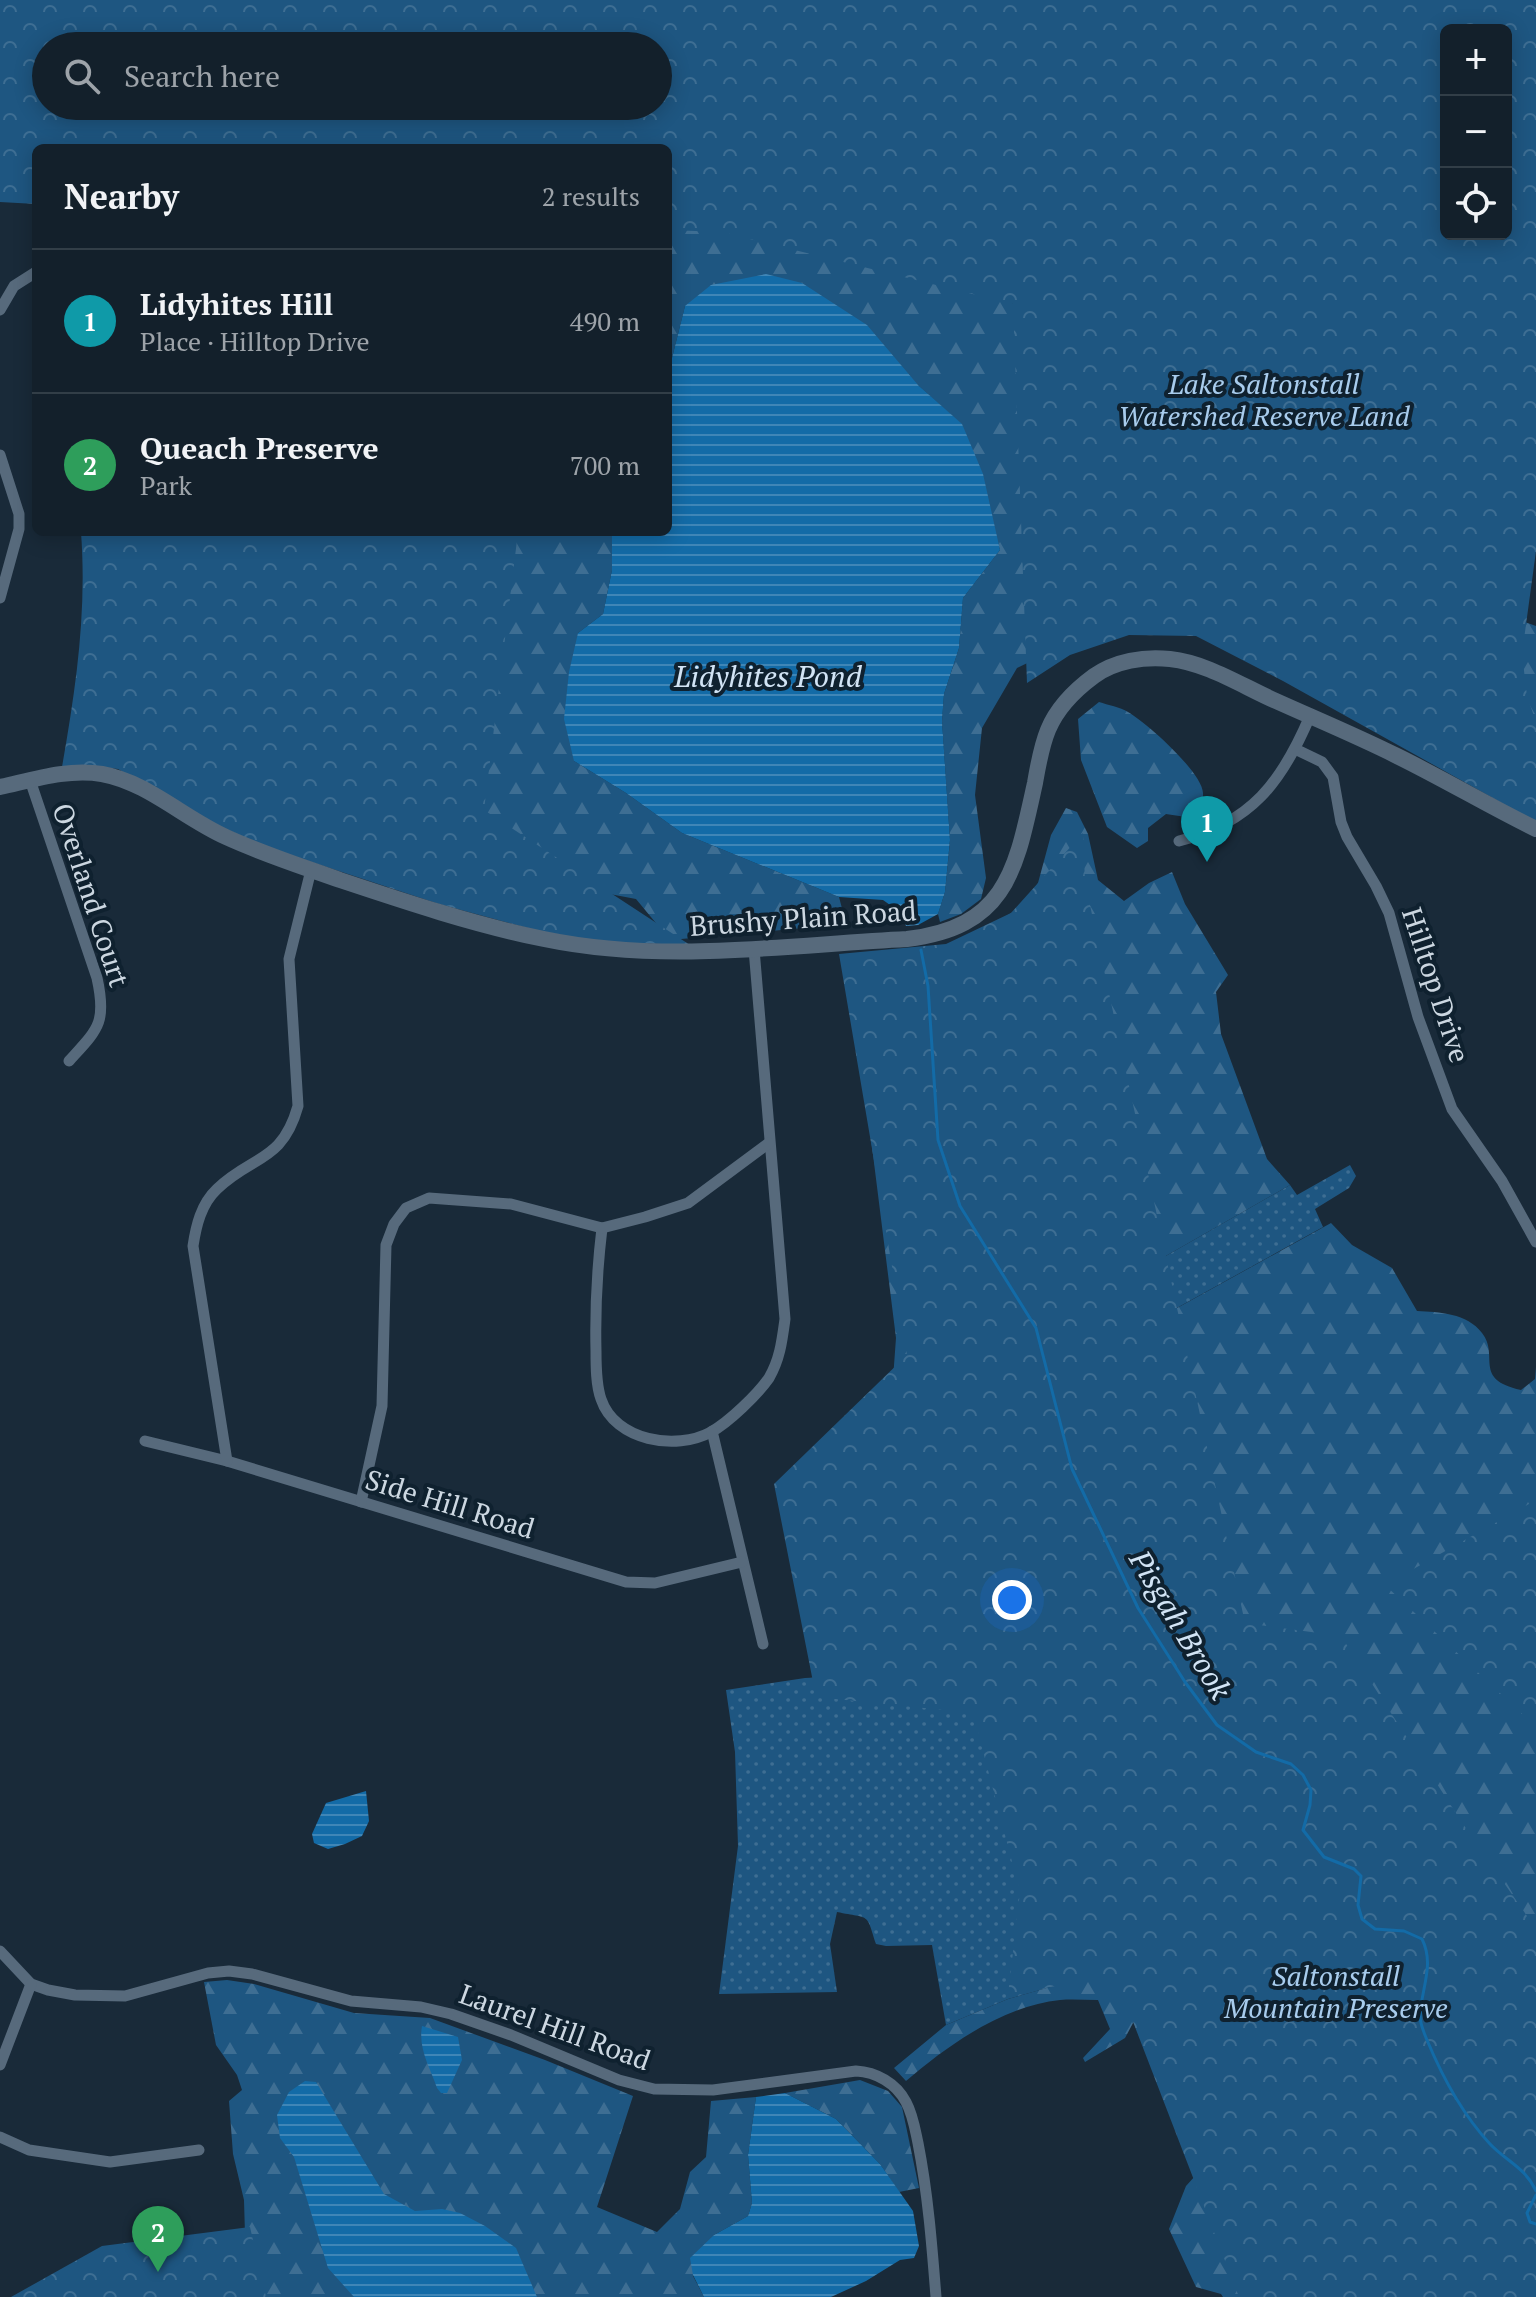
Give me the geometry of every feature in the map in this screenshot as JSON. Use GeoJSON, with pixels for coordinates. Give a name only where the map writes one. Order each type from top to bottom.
{"type":"FeatureCollection","features":[{"type":"Feature","properties":{"kind":"main road","name":"Brushy Plain Road"},"geometry":{"type":"LineString","coordinates":[[0,787],[74,773],[102,774],[118,779],[223,836],[311,870],[444,913],[586,948],[677,953],[925,937],[953,929],[982,911],[1007,883],[1015,866],[1048,731],[1066,701],[1100,672],[1139,659],[1157,658],[1204,668],[1397,756],[1536,829]]}},
{"type":"Feature","properties":{"kind":"street"},"geometry":{"type":"LineString","coordinates":[[0,310],[14,286],[32,275]]}},
{"type":"Feature","properties":{"kind":"street"},"geometry":{"type":"LineString","coordinates":[[0,455],[19,514],[19,529],[0,598]]}},
{"type":"Feature","properties":{"kind":"street"},"geometry":{"type":"LineString","coordinates":[[1179,841],[1221,827],[1250,808],[1279,777],[1310,716]]}},
{"type":"Feature","properties":{"kind":"street","name":"Hilltop Drive"},"geometry":{"type":"LineString","coordinates":[[1295,749],[1322,762],[1333,777],[1341,822],[1389,913],[1418,1017],[1452,1109],[1502,1181],[1536,1242]]}},
{"type":"Feature","properties":{"kind":"street","name":"Overland Court"},"geometry":{"type":"LineString","coordinates":[[30,780],[97,978],[102,1004],[100,1022],[69,1061]]}},
{"type":"Feature","properties":{"kind":"street"},"geometry":{"type":"LineString","coordinates":[[227,1461],[213,1357],[193,1246],[198,1219],[216,1190],[278,1147],[293,1125],[298,1106],[289,959],[311,870]]}},
{"type":"Feature","properties":{"kind":"street"},"geometry":{"type":"LineString","coordinates":[[602,1228],[595,1291],[601,1400],[614,1419],[633,1435],[664,1441],[693,1439],[712,1431],[748,1401],[768,1379],[780,1355],[785,1319],[754,949]]}},
{"type":"Feature","properties":{"kind":"street"},"geometry":{"type":"LineString","coordinates":[[361,1502],[382,1406],[386,1245],[394,1224],[406,1208],[429,1198],[511,1204],[602,1228],[688,1203],[769,1143]]}},
{"type":"Feature","properties":{"kind":"street"},"geometry":{"type":"LineString","coordinates":[[712,1431],[763,1644]]}},
{"type":"Feature","properties":{"kind":"street","name":"Side Hill Road"},"geometry":{"type":"LineString","coordinates":[[145,1441],[227,1461],[626,1582],[655,1583],[742,1562]]}},
{"type":"Feature","properties":{"kind":"street"},"geometry":{"type":"LineString","coordinates":[[0,1951],[31,1984],[0,2065]]}},
{"type":"Feature","properties":{"kind":"street","name":"Laurel Hill Road"},"geometry":{"type":"LineString","coordinates":[[31,1984],[75,1995],[115,1997],[148,1991],[208,1973],[229,1971],[252,1974],[351,2001],[421,2007],[451,2014],[558,2053],[619,2080],[668,2090],[713,2090],[856,2071],[871,2073],[896,2088],[912,2116],[922,2163],[936,2297]]}},
{"type":"Feature","properties":{"kind":"street"},"geometry":{"type":"LineString","coordinates":[[0,2137],[29,2150],[110,2162],[199,2150]]}},
{"type":"Feature","properties":{"kind":"green space"},"geometry":{"type":"Polygon","coordinates":[[[0,0],[32,32],[32,120],[672,120],[672,90],[1516,619],[1536,626],[1536,777],[1203,634],[1104,626],[1017,668],[982,728],[975,795],[986,878],[981,899],[961,914],[940,922],[938,914],[945,892],[950,841],[942,721],[944,694],[959,648],[963,598],[1000,550],[962,425],[918,385],[685,306],[672,358],[672,144],[35,144],[0,51],[0,0]]]}},
{"type":"Feature","properties":{"kind":"green space","name":"Lake Saltonstall Watershed Reserve Land"},"geometry":{"type":"Polygon","coordinates":[[[0,0],[1536,0],[1536,551],[1522,654],[1527,696],[1536,722],[1536,822],[1196,636],[1129,635],[1070,655],[1027,683],[1013,304],[722,232],[672,230],[672,144],[32,144],[32,204],[0,202],[0,0]]]}},
{"type":"Feature","properties":{"kind":"green space"},"geometry":{"type":"Polygon","coordinates":[[[81,536],[518,536],[484,810],[690,945],[601,942],[539,931],[439,904],[269,848],[208,821],[118,769],[87,765],[62,767],[79,650],[81,536]]]}},
{"type":"Feature","properties":{"kind":"green space"},"geometry":{"type":"Polygon","coordinates":[[[89,536],[612,536],[612,570],[603,614],[578,633],[574,761],[682,833],[839,897],[845,920],[815,927],[670,940],[636,899],[420,858],[89,536]]]}},
{"type":"Feature","properties":{"kind":"green space"},"geometry":{"type":"Polygon","coordinates":[[[1099,702],[1118,707],[1148,726],[1194,773],[1203,793],[1200,804],[1186,817],[1166,814],[1148,828],[1148,841],[1137,848],[1107,827],[1081,760],[1078,719],[1099,702]]]}},
{"type":"Feature","properties":{"kind":"green space","name":"Saltonstall Mountain Preserve"},"geometry":{"type":"Polygon","coordinates":[[[1066,808],[1077,812],[1088,834],[1098,880],[1124,901],[1149,883],[1172,872],[1185,904],[1228,975],[1216,992],[1221,1034],[1267,1159],[1290,1185],[1045,1325],[1063,1371],[1331,1223],[1352,1245],[1392,1268],[1417,1311],[1452,1315],[1476,1326],[1487,1342],[1490,1366],[1497,1380],[1521,1390],[1535,1379],[1536,1367],[1536,2297],[1223,2297],[1196,2287],[1169,2229],[1186,2186],[1206,2164],[1147,1997],[1125,2038],[1085,2062],[1083,2058],[1110,2029],[1098,2000],[1060,2000],[1018,2010],[958,2041],[906,2081],[894,2068],[946,2025],[1008,1999],[1071,1981],[892,1393],[896,1338],[864,1083],[943,955],[1024,905],[1038,883],[1051,835],[1066,808]]]}},
{"type":"Feature","properties":{"kind":"green space","name":"Saltonstall Mountain Preserve"},"geometry":{"type":"Polygon","coordinates":[[[1083,833],[1085,882],[1245,1623],[1341,1636],[1463,1824],[1536,1929],[1536,2297],[1239,2297],[1115,1975],[1008,1995],[1020,1892],[973,1713],[816,1697],[774,1484],[907,1355],[839,954],[946,944],[1011,913],[1083,833]]]}},
{"type":"Feature","properties":{"kind":"green space"},"geometry":{"type":"Polygon","coordinates":[[[1350,1165],[1356,1176],[1349,1188],[1315,1209],[1323,1227],[1063,1371],[1045,1325],[1290,1185],[1297,1195],[1350,1165]]]}},
{"type":"Feature","properties":{"kind":"green space"},"geometry":{"type":"Polygon","coordinates":[[[1536,1500],[1536,1727],[1385,1585],[1536,1500]]]}},
{"type":"Feature","properties":{"kind":"green space"},"geometry":{"type":"Polygon","coordinates":[[[989,1669],[1072,1981],[1008,1999],[946,2025],[932,1945],[876,1944],[866,1919],[837,1912],[830,1944],[837,1992],[719,1994],[738,1846],[735,1752],[726,1690],[805,1678],[989,1669]]]}},
{"type":"Feature","properties":{"kind":"green space"},"geometry":{"type":"Polygon","coordinates":[[[227,1980],[254,1984],[354,2013],[430,2018],[633,2096],[597,2207],[657,2232],[680,2209],[690,2172],[706,2157],[711,2101],[756,2097],[748,2155],[752,2203],[748,2216],[714,2235],[693,2276],[704,2297],[21,2297],[245,2234],[244,2200],[233,2154],[229,2101],[242,2090],[237,2075],[216,2045],[204,1982],[227,1980]]]}},
{"type":"Feature","properties":{"kind":"green space"},"geometry":{"type":"Polygon","coordinates":[[[860,2080],[888,2091],[902,2107],[919,2188],[899,2192],[880,2164],[836,2119],[785,2093],[860,2080]]]}},
{"type":"Feature","properties":{"kind":"green space"},"geometry":{"type":"Polygon","coordinates":[[[250,2227],[266,2297],[11,2297],[102,2246],[250,2227]]]}},
{"type":"Feature","properties":{"kind":"water","name":"Lidyhites Pond"},"geometry":{"type":"Polygon","coordinates":[[[766,274],[802,283],[867,325],[918,385],[962,424],[983,474],[1000,550],[963,598],[959,648],[944,694],[942,721],[950,840],[945,892],[938,914],[918,925],[906,926],[900,912],[883,900],[839,897],[682,833],[574,761],[564,719],[569,672],[578,633],[603,614],[612,570],[612,536],[672,536],[672,358],[685,306],[711,285],[766,274]]]}},
{"type":"Feature","properties":{"kind":"water"},"geometry":{"type":"Polygon","coordinates":[[[366,1791],[369,1821],[362,1836],[328,1849],[314,1843],[312,1834],[326,1803],[366,1791]]]}},
{"type":"Feature","properties":{"kind":"water"},"geometry":{"type":"Polygon","coordinates":[[[422,2026],[458,2037],[462,2060],[447,2093],[441,2093],[437,2088],[428,2065],[423,2050],[422,2026]]]}},
{"type":"Feature","properties":{"kind":"water"},"geometry":{"type":"Polygon","coordinates":[[[305,2081],[316,2082],[384,2194],[415,2211],[442,2209],[460,2213],[485,2226],[516,2248],[537,2297],[354,2297],[328,2268],[294,2157],[280,2138],[277,2115],[289,2092],[305,2081]]]}},
{"type":"Feature","properties":{"kind":"water"},"geometry":{"type":"Polygon","coordinates":[[[785,2093],[836,2119],[880,2164],[913,2211],[919,2246],[914,2258],[900,2260],[866,2281],[831,2297],[704,2297],[693,2275],[690,2258],[714,2235],[748,2216],[752,2203],[748,2155],[756,2097],[785,2093]]]}},
{"type":"Feature","properties":{"kind":"waterway","name":"Pisgah Brook"},"geometry":{"type":"LineString","coordinates":[[921,950],[928,986],[938,1140],[960,1206],[1036,1328],[1072,1469],[1138,1608],[1185,1682],[1217,1725],[1256,1752],[1291,1764],[1303,1775],[1311,1790],[1303,1830],[1324,1857],[1354,1869],[1361,1876],[1358,1905],[1362,1919],[1375,1929],[1404,1931],[1422,1939],[1427,1968],[1420,2019],[1433,2054],[1471,2121],[1490,2144],[1527,2176],[1536,2191]]}},
{"type":"Feature","properties":{"kind":"waterway","name":"Pisgah Brook"},"geometry":{"type":"LineString","coordinates":[[1536,2195],[1527,2213],[1530,2222],[1536,2224]]}},
{"type":"Feature","properties":{"kind":"place","name":"Lidyhites Hill"},"geometry":{"type":"Point","coordinates":[1207,862]}},
{"type":"Feature","properties":{"kind":"place","name":"Queach Preserve"},"geometry":{"type":"Point","coordinates":[158,2272]}}]}
